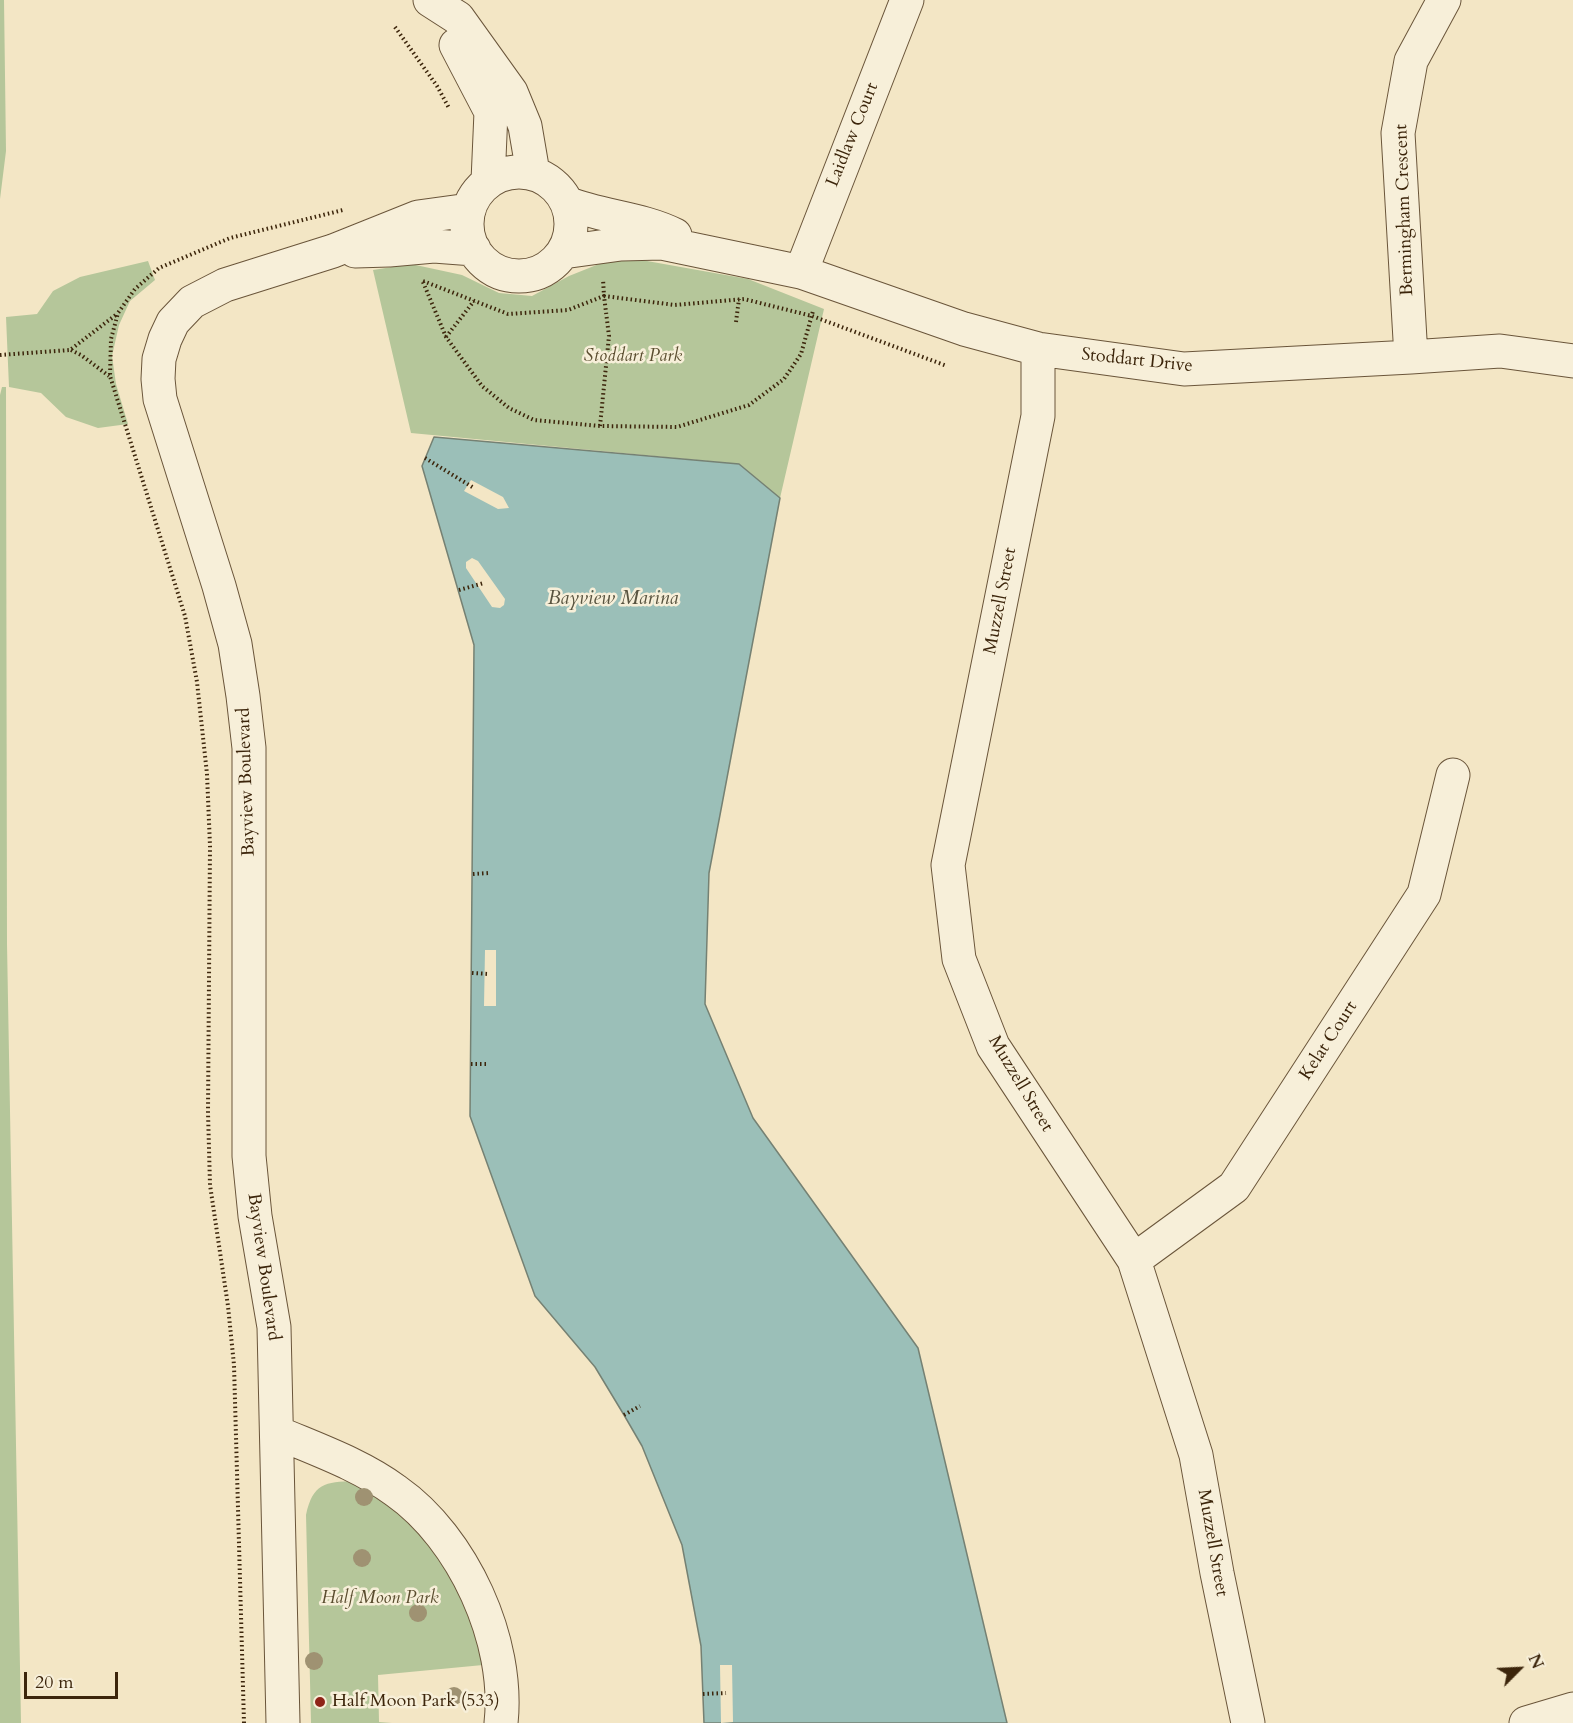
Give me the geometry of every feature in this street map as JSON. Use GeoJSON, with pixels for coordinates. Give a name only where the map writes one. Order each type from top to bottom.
{"type":"FeatureCollection","features":[{"type":"Feature","properties":{"kind":"street"},"geometry":{"type":"LineString","coordinates":[[424,0],[445,27],[491,112],[488,181]]}},
{"type":"Feature","properties":{"kind":"street"},"geometry":{"type":"LineString","coordinates":[[430,0],[458,18],[511,92],[525,126],[533,173]]}},
{"type":"Feature","properties":{"kind":"street","name":"Laidlaw Court"},"geometry":{"type":"LineString","coordinates":[[812,275],[907,0]]}},
{"type":"Feature","properties":{"kind":"street","name":"Bermingham Crescent"},"geometry":{"type":"LineString","coordinates":[[1411,357],[1398,133],[1411,62],[1444,0]]}},
{"type":"Feature","properties":{"kind":"street"},"geometry":{"type":"LineString","coordinates":[[517,171],[533,173],[553,184],[567,203],[571,220],[569,237],[562,252],[548,267],[528,275],[507,275],[488,265],[474,249],[467,230],[469,210],[488,181],[502,174],[517,171]]}},
{"type":"Feature","properties":{"kind":"street","name":"Stoddart Drive"},"geometry":{"type":"LineString","coordinates":[[567,203],[586,211],[658,226],[714,254]]}},
{"type":"Feature","properties":{"kind":"street","name":"Bayview Boulevard"},"geometry":{"type":"LineString","coordinates":[[283,1723],[274,1327],[255,1216],[249,1156],[249,748],[235,644],[219,586],[164,419],[158,379],[159,360],[173,322],[192,302],[206,293],[237,280],[333,251],[418,217],[469,210]]}},
{"type":"Feature","properties":{"kind":"street","name":"Stoddart Drive"},"geometry":{"type":"LineString","coordinates":[[562,252],[662,243],[812,275],[964,329],[1038,349],[1184,369],[1500,351],[1573,361]]}},
{"type":"Feature","properties":{"kind":"street","name":"Bayview Boulevard"},"geometry":{"type":"LineString","coordinates":[[333,251],[434,246],[474,249]]}},
{"type":"Feature","properties":{"kind":"street","name":"Muzzell Street"},"geometry":{"type":"LineString","coordinates":[[1038,349],[1038,416],[948,866],[959,959],[993,1046],[1134,1260],[1196,1455],[1217,1573],[1248,1723]]}},
{"type":"Feature","properties":{"kind":"street","name":"Kelat Court"},"geometry":{"type":"LineString","coordinates":[[1134,1260],[1234,1187],[1424,894],[1453,775]]}},
{"type":"Feature","properties":{"kind":"street"},"geometry":{"type":"LineString","coordinates":[[278,1433],[368,1472],[398,1491],[439,1531],[471,1580],[490,1629],[499,1679],[501,1723]]}},
{"type":"Feature","properties":{"kind":"street"},"geometry":{"type":"LineString","coordinates":[[1526,1723],[1573,1709]]}},
{"type":"Feature","properties":{"kind":"path"},"geometry":{"type":"LineString","coordinates":[[420,247],[423,282],[446,337],[482,386],[509,408],[534,420],[600,426],[677,427],[749,405],[784,379],[801,354],[812,316],[812,275]]}},
{"type":"Feature","properties":{"kind":"path"},"geometry":{"type":"LineString","coordinates":[[600,247],[609,336],[600,426]]}},
{"type":"Feature","properties":{"kind":"path"},"geometry":{"type":"LineString","coordinates":[[423,282],[508,314],[568,310],[604,296],[675,305],[744,299],[812,316],[946,366]]}},
{"type":"Feature","properties":{"kind":"path"},"geometry":{"type":"LineString","coordinates":[[446,337],[474,301]]}},
{"type":"Feature","properties":{"kind":"path"},"geometry":{"type":"LineString","coordinates":[[70,350],[118,313]]}},
{"type":"Feature","properties":{"kind":"path"},"geometry":{"type":"LineString","coordinates":[[0,355],[70,350],[81,355],[110,376]]}},
{"type":"Feature","properties":{"kind":"path"},"geometry":{"type":"LineString","coordinates":[[425,458],[474,488]]}},
{"type":"Feature","properties":{"kind":"path"},"geometry":{"type":"LineString","coordinates":[[459,590],[484,583]]}},
{"type":"Feature","properties":{"kind":"path"},"geometry":{"type":"LineString","coordinates":[[472,874],[489,873]]}},
{"type":"Feature","properties":{"kind":"path"},"geometry":{"type":"LineString","coordinates":[[472,973],[489,974]]}},
{"type":"Feature","properties":{"kind":"path"},"geometry":{"type":"LineString","coordinates":[[471,1064],[488,1065]]}},
{"type":"Feature","properties":{"kind":"path"},"geometry":{"type":"LineString","coordinates":[[624,1415],[640,1406]]}},
{"type":"Feature","properties":{"kind":"path"},"geometry":{"type":"LineString","coordinates":[[703,1694],[726,1693]]}},
{"type":"Feature","properties":{"kind":"green space"},"geometry":{"type":"Polygon","coordinates":[[[0,0],[4,0],[6,151],[0,199],[0,0]]]}},
{"type":"Feature","properties":{"kind":"green space","name":"Stoddart Park"},"geometry":{"type":"Polygon","coordinates":[[[619,256],[748,279],[824,309],[780,498],[739,464],[411,433],[373,270],[411,264],[462,275],[499,293],[532,296],[569,276],[619,256]]]}},
{"type":"Feature","properties":{"kind":"green space"},"geometry":{"type":"Polygon","coordinates":[[[148,261],[155,280],[130,301],[119,325],[112,356],[116,384],[128,424],[98,428],[66,417],[41,393],[9,387],[6,317],[37,314],[53,291],[80,277],[148,261]]]}},
{"type":"Feature","properties":{"kind":"green space"},"geometry":{"type":"Polygon","coordinates":[[[2,387],[6,387],[7,944],[21,1723],[0,1723],[0,395],[2,387]]]}},
{"type":"Feature","properties":{"kind":"green space","name":"Half Moon Park"},"geometry":{"type":"Polygon","coordinates":[[[354,1481],[377,1494],[423,1536],[443,1562],[471,1618],[483,1665],[378,1675],[379,1722],[392,1723],[311,1723],[306,1515],[312,1496],[322,1486],[335,1482],[354,1481]]]}},
{"type":"Feature","properties":{"kind":"water","name":"Bayview Marina"},"geometry":{"type":"Polygon","coordinates":[[[434,437],[739,464],[780,498],[709,873],[705,1004],[753,1118],[918,1348],[1007,1723],[704,1723],[701,1646],[682,1545],[642,1446],[624,1415],[595,1367],[535,1296],[470,1116],[474,645],[422,466],[434,437]]]}},
{"type":"Feature","properties":{"kind":"pier"},"geometry":{"type":"Polygon","coordinates":[[[471,480],[503,497],[509,508],[498,509],[464,491],[471,480]]]}},
{"type":"Feature","properties":{"kind":"pier"},"geometry":{"type":"Polygon","coordinates":[[[472,558],[478,561],[505,599],[504,605],[500,608],[492,607],[466,568],[466,562],[472,558]]]}},
{"type":"Feature","properties":{"kind":"pier"},"geometry":{"type":"Polygon","coordinates":[[[485,950],[496,950],[496,1006],[484,1006],[485,950]]]}},
{"type":"Feature","properties":{"kind":"pier"},"geometry":{"type":"Polygon","coordinates":[[[720,1665],[732,1665],[733,1722],[721,1723],[720,1665]]]}},
{"type":"Feature","properties":{"kind":"place","name":"Half Moon Park (533)"},"geometry":{"type":"Point","coordinates":[320,1702]}}]}
